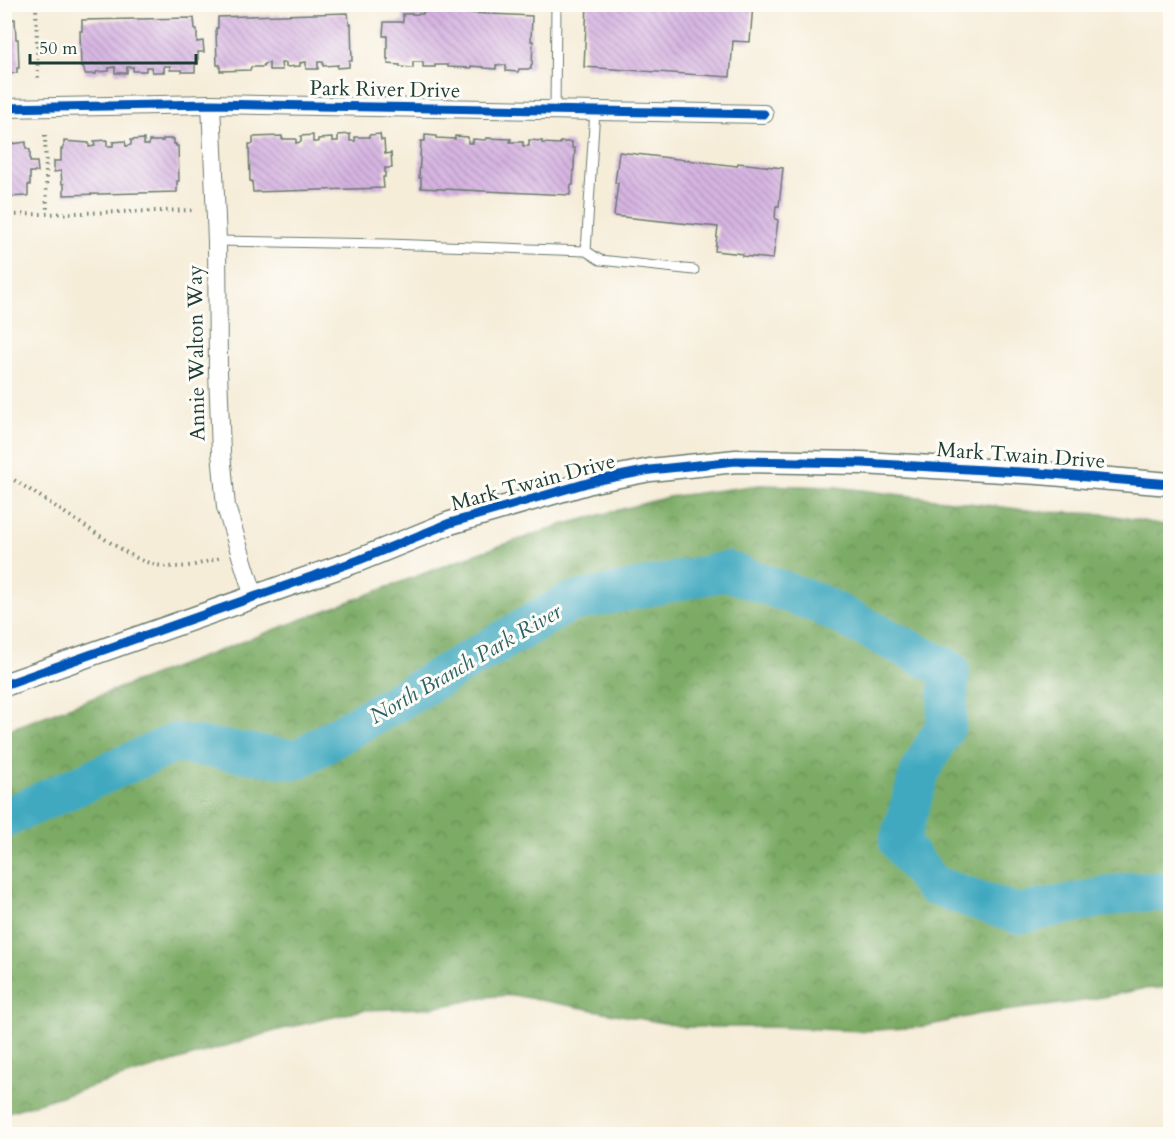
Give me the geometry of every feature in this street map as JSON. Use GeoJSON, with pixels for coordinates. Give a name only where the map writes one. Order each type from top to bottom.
{"type":"FeatureCollection","features":[{"type":"Feature","properties":{"kind":"street","name":"Park River Drive"},"geometry":{"type":"LineString","coordinates":[[4,108],[211,104],[764,114]]}},
{"type":"Feature","properties":{"kind":"street","name":"Annie Walton Way"},"geometry":{"type":"LineString","coordinates":[[211,104],[217,241],[221,453],[226,507],[254,597]]}},
{"type":"Feature","properties":{"kind":"street","name":"Mark Twain Drive"},"geometry":{"type":"LineString","coordinates":[[4,685],[359,560],[450,523],[594,481],[650,470],[736,461],[862,463],[1039,473],[1170,484]]}},
{"type":"Feature","properties":{"kind":"lane"},"geometry":{"type":"LineString","coordinates":[[555,110],[556,4]]}},
{"type":"Feature","properties":{"kind":"lane"},"geometry":{"type":"LineString","coordinates":[[586,251],[595,110]]}},
{"type":"Feature","properties":{"kind":"lane"},"geometry":{"type":"LineString","coordinates":[[217,241],[586,251],[600,260],[694,270]]}},
{"type":"Feature","properties":{"kind":"path"},"geometry":{"type":"LineString","coordinates":[[4,5],[31,4]]}},
{"type":"Feature","properties":{"kind":"path"},"geometry":{"type":"LineString","coordinates":[[36,4],[38,81]]}},
{"type":"Feature","properties":{"kind":"path"},"geometry":{"type":"LineString","coordinates":[[45,135],[47,213]]}},
{"type":"Feature","properties":{"kind":"path"},"geometry":{"type":"LineString","coordinates":[[4,214],[195,210]]}},
{"type":"Feature","properties":{"kind":"path"},"geometry":{"type":"LineString","coordinates":[[4,474],[111,543],[148,563],[183,567],[202,564],[222,557]]}},
{"type":"Feature","properties":{"kind":"green space"},"geometry":{"type":"Polygon","coordinates":[[[760,485],[836,487],[1044,512],[1105,514],[1170,526],[1170,987],[1142,989],[1077,1002],[979,1014],[922,1027],[862,1031],[773,1027],[685,1027],[513,995],[484,997],[424,1008],[363,1010],[278,1030],[5,1113],[5,731],[473,555],[562,525],[668,497],[760,485]]]}},
{"type":"Feature","properties":{"kind":"building"},"geometry":{"type":"Polygon","coordinates":[[[587,4],[685,9],[685,4],[753,4],[750,42],[733,41],[730,77],[584,67],[587,4]]]}},
{"type":"Feature","properties":{"kind":"building"},"geometry":{"type":"Polygon","coordinates":[[[423,11],[532,16],[531,69],[519,69],[518,72],[506,71],[506,65],[496,65],[496,69],[471,66],[471,68],[448,67],[448,65],[423,67],[423,62],[413,62],[413,68],[388,64],[387,36],[383,36],[384,22],[403,22],[403,14],[423,14],[423,11]]]}},
{"type":"Feature","properties":{"kind":"building"},"geometry":{"type":"Polygon","coordinates":[[[348,13],[349,24],[351,24],[352,61],[349,61],[349,67],[323,66],[323,62],[318,62],[318,69],[306,69],[306,62],[300,63],[300,66],[286,67],[286,63],[281,63],[282,70],[269,70],[269,63],[264,64],[263,67],[251,67],[250,70],[220,71],[220,65],[217,65],[218,17],[348,13]]]}},
{"type":"Feature","properties":{"kind":"building"},"geometry":{"type":"Polygon","coordinates":[[[194,18],[197,42],[203,41],[204,52],[198,52],[195,72],[170,70],[170,66],[164,66],[164,72],[152,72],[151,67],[146,67],[146,71],[133,71],[133,67],[127,67],[127,73],[115,73],[115,67],[109,68],[109,71],[85,74],[83,66],[81,67],[82,20],[194,18]]]}},
{"type":"Feature","properties":{"kind":"building"},"geometry":{"type":"Polygon","coordinates":[[[15,19],[19,68],[17,68],[17,73],[4,74],[4,20],[15,19]]]}},
{"type":"Feature","properties":{"kind":"building"},"geometry":{"type":"Polygon","coordinates":[[[350,134],[350,141],[355,141],[355,137],[380,134],[381,140],[384,140],[385,154],[391,153],[392,168],[385,168],[384,188],[253,192],[252,181],[250,181],[249,144],[253,144],[253,137],[282,136],[282,139],[296,139],[296,143],[301,142],[301,136],[313,135],[313,142],[318,142],[318,139],[332,138],[332,141],[338,141],[338,135],[350,134]]]}},
{"type":"Feature","properties":{"kind":"building"},"geometry":{"type":"Polygon","coordinates":[[[425,135],[455,139],[455,136],[468,137],[468,143],[473,143],[473,139],[511,139],[510,142],[523,142],[523,146],[529,146],[529,140],[560,144],[560,142],[572,142],[572,148],[575,148],[573,185],[571,185],[570,195],[421,188],[421,178],[419,178],[421,141],[425,141],[425,135]]]}},
{"type":"Feature","properties":{"kind":"building"},"geometry":{"type":"Polygon","coordinates":[[[144,139],[144,145],[149,145],[149,141],[174,139],[174,144],[178,146],[177,192],[64,195],[61,171],[54,172],[54,161],[61,161],[64,141],[89,143],[89,147],[95,146],[94,141],[107,140],[107,146],[113,146],[113,142],[125,141],[126,146],[131,145],[131,140],[144,139]]]}},
{"type":"Feature","properties":{"kind":"building"},"geometry":{"type":"Polygon","coordinates":[[[26,142],[26,148],[30,150],[30,162],[37,162],[38,172],[30,172],[28,196],[4,197],[4,145],[26,142]]]}},
{"type":"Feature","properties":{"kind":"building"},"geometry":{"type":"Polygon","coordinates":[[[619,152],[737,166],[738,163],[783,168],[779,206],[776,206],[775,219],[778,220],[773,259],[715,251],[718,227],[614,216],[619,152]]]}},
{"type":"Feature","properties":{"kind":"waterway","name":"North Branch Park River"},"geometry":{"type":"LineString","coordinates":[[4,818],[175,743],[296,760],[568,603],[727,571],[817,603],[950,670],[946,725],[921,769],[899,842],[932,885],[1018,914],[1131,892],[1170,892]]}},
{"type":"Feature","properties":{"kind":"cycle path"},"geometry":{"type":"LineString","coordinates":[[4,108],[211,104],[764,114]]}},
{"type":"Feature","properties":{"kind":"cycle path"},"geometry":{"type":"LineString","coordinates":[[4,685],[359,560],[450,523],[594,481],[650,470],[736,461],[862,463],[1039,473],[1170,484]]}}]}
